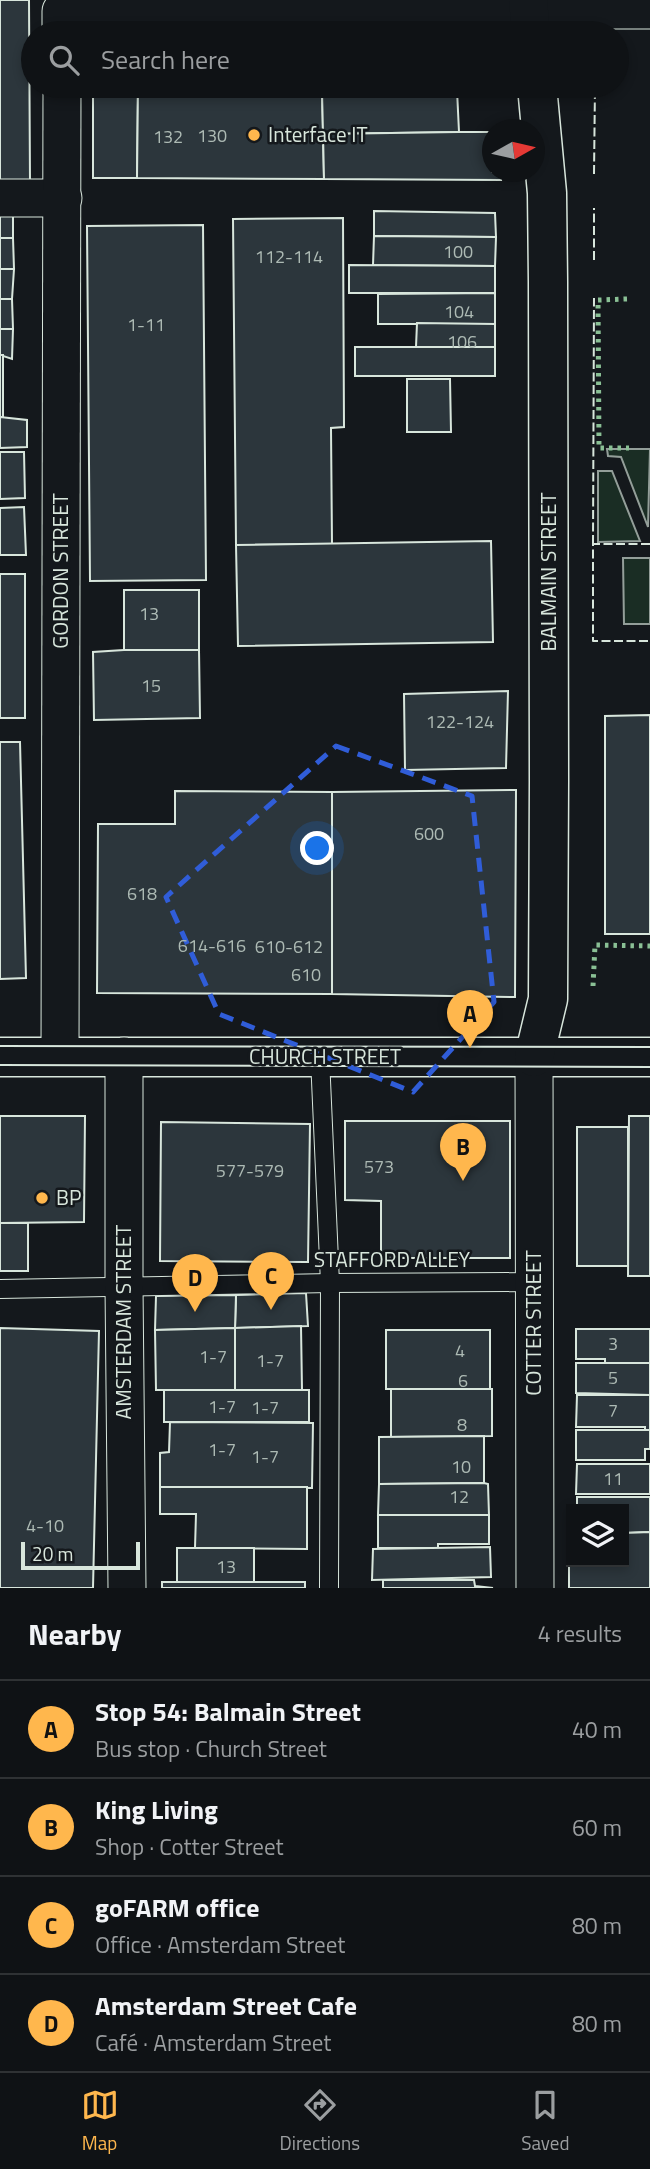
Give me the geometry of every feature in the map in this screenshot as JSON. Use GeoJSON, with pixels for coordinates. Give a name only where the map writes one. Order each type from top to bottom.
{"type":"FeatureCollection","features":[{"type":"Feature","properties":{"kind":"street"},"geometry":{"type":"LineString","coordinates":[[139,21],[529,16],[583,10],[650,10]]}},
{"type":"Feature","properties":{"kind":"street","name":"GORDON STREET"},"geometry":{"type":"LineString","coordinates":[[60,1057],[62,98]]}},
{"type":"Feature","properties":{"kind":"street","name":"BALMAIN STREET"},"geometry":{"type":"LineString","coordinates":[[534,1057],[548,999],[549,794],[547,193],[538,98]]}},
{"type":"Feature","properties":{"kind":"street"},"geometry":{"type":"LineString","coordinates":[[0,198],[62,198]]}},
{"type":"Feature","properties":{"kind":"street","name":"AMSTERDAM STREET"},"geometry":{"type":"LineString","coordinates":[[124,1056],[127,1588]]}},
{"type":"Feature","properties":{"kind":"street","name":"CHURCH STREET"},"geometry":{"type":"LineString","coordinates":[[0,1057],[650,1057]]}},
{"type":"Feature","properties":{"kind":"street","name":"COTTER STREET"},"geometry":{"type":"LineString","coordinates":[[534,1057],[535,1588]]}},
{"type":"Feature","properties":{"kind":"lane"},"geometry":{"type":"LineString","coordinates":[[320,1058],[330,1283],[329,1588]]}},
{"type":"Feature","properties":{"kind":"lane","name":"STAFFORD ALLEY"},"geometry":{"type":"LineString","coordinates":[[0,1289],[534,1282]]}},
{"type":"Feature","properties":{"kind":"highlighted area"},"geometry":{"type":"Polygon","coordinates":[[[336,746],[472,796],[494,1002],[413,1092],[219,1014],[166,897],[336,746]]]}},
{"type":"Feature","properties":{"kind":"green space"},"geometry":{"type":"Polygon","coordinates":[[[607,449],[650,449],[648,527],[621,457],[608,456],[607,449]]]}},
{"type":"Feature","properties":{"kind":"green space"},"geometry":{"type":"Polygon","coordinates":[[[598,471],[612,471],[640,541],[598,542],[598,471]]]}},
{"type":"Feature","properties":{"kind":"green space"},"geometry":{"type":"Polygon","coordinates":[[[623,558],[650,558],[650,624],[624,624],[623,558]]]}},
{"type":"Feature","properties":{"kind":"building"},"geometry":{"type":"Polygon","coordinates":[[[0,0],[29,0],[29,21],[21,21],[21,98],[30,98],[30,184],[0,183],[0,0]]]}},
{"type":"Feature","properties":{"kind":"building"},"geometry":{"type":"Polygon","coordinates":[[[93,98],[138,98],[137,178],[93,178],[93,98]]]}},
{"type":"Feature","properties":{"kind":"building"},"geometry":{"type":"Polygon","coordinates":[[[138,98],[322,98],[324,179],[137,178],[138,98]]]}},
{"type":"Feature","properties":{"kind":"building"},"geometry":{"type":"Polygon","coordinates":[[[322,98],[457,98],[459,132],[323,134],[322,98]]]}},
{"type":"Feature","properties":{"kind":"building"},"geometry":{"type":"Polygon","coordinates":[[[482,132],[482,180],[324,179],[323,134],[482,132]]]}},
{"type":"Feature","properties":{"kind":"building"},"geometry":{"type":"Polygon","coordinates":[[[0,209],[13,209],[13,238],[0,238],[0,209]]]}},
{"type":"Feature","properties":{"kind":"building"},"geometry":{"type":"Polygon","coordinates":[[[374,211],[495,213],[496,237],[374,236],[374,211]]]}},
{"type":"Feature","properties":{"kind":"building"},"geometry":{"type":"Polygon","coordinates":[[[343,218],[344,427],[331,428],[332,544],[236,545],[233,219],[343,218]]]}},
{"type":"Feature","properties":{"kind":"building"},"geometry":{"type":"Polygon","coordinates":[[[203,225],[206,580],[90,581],[87,226],[203,225]]]}},
{"type":"Feature","properties":{"kind":"building"},"geometry":{"type":"Polygon","coordinates":[[[374,236],[496,237],[495,266],[373,265],[374,236]]]}},
{"type":"Feature","properties":{"kind":"building"},"geometry":{"type":"Polygon","coordinates":[[[0,238],[13,238],[14,269],[0,269],[0,238]]]}},
{"type":"Feature","properties":{"kind":"building"},"geometry":{"type":"Polygon","coordinates":[[[349,265],[495,266],[495,293],[349,293],[349,265]]]}},
{"type":"Feature","properties":{"kind":"building"},"geometry":{"type":"Polygon","coordinates":[[[0,269],[14,269],[12,299],[0,299],[0,269]]]}},
{"type":"Feature","properties":{"kind":"building"},"geometry":{"type":"Polygon","coordinates":[[[495,293],[495,324],[378,324],[378,294],[495,293]]]}},
{"type":"Feature","properties":{"kind":"building"},"geometry":{"type":"Polygon","coordinates":[[[0,299],[12,299],[13,329],[0,329],[0,299]]]}},
{"type":"Feature","properties":{"kind":"building"},"geometry":{"type":"Polygon","coordinates":[[[417,323],[495,324],[495,347],[416,347],[417,323]]]}},
{"type":"Feature","properties":{"kind":"building"},"geometry":{"type":"Polygon","coordinates":[[[0,329],[13,329],[12,359],[0,355],[0,329]]]}},
{"type":"Feature","properties":{"kind":"building"},"geometry":{"type":"Polygon","coordinates":[[[355,347],[495,347],[495,376],[355,376],[355,347]]]}},
{"type":"Feature","properties":{"kind":"building"},"geometry":{"type":"Polygon","coordinates":[[[0,355],[3,355],[3,417],[0,417],[0,355]]]}},
{"type":"Feature","properties":{"kind":"building"},"geometry":{"type":"Polygon","coordinates":[[[407,379],[450,379],[451,432],[407,432],[407,379]]]}},
{"type":"Feature","properties":{"kind":"building"},"geometry":{"type":"Polygon","coordinates":[[[0,417],[27,420],[27,447],[0,448],[0,417]]]}},
{"type":"Feature","properties":{"kind":"building"},"geometry":{"type":"Polygon","coordinates":[[[0,452],[24,452],[25,498],[0,499],[0,452]]]}},
{"type":"Feature","properties":{"kind":"building"},"geometry":{"type":"Polygon","coordinates":[[[24,507],[26,555],[0,555],[0,508],[24,507]]]}},
{"type":"Feature","properties":{"kind":"building"},"geometry":{"type":"Polygon","coordinates":[[[491,541],[493,642],[238,646],[236,545],[491,541]]]}},
{"type":"Feature","properties":{"kind":"building"},"geometry":{"type":"Polygon","coordinates":[[[0,574],[25,574],[25,718],[0,718],[0,574]]]}},
{"type":"Feature","properties":{"kind":"building"},"geometry":{"type":"Polygon","coordinates":[[[124,590],[199,590],[199,650],[124,650],[124,590]]]}},
{"type":"Feature","properties":{"kind":"building"},"geometry":{"type":"Polygon","coordinates":[[[199,650],[200,718],[94,720],[93,652],[199,650]]]}},
{"type":"Feature","properties":{"kind":"building"},"geometry":{"type":"Polygon","coordinates":[[[508,691],[506,768],[405,770],[404,694],[508,691]]]}},
{"type":"Feature","properties":{"kind":"building"},"geometry":{"type":"Polygon","coordinates":[[[650,715],[650,934],[605,934],[605,716],[650,715]]]}},
{"type":"Feature","properties":{"kind":"building"},"geometry":{"type":"Polygon","coordinates":[[[0,742],[20,742],[26,978],[0,979],[0,742]]]}},
{"type":"Feature","properties":{"kind":"building"},"geometry":{"type":"Polygon","coordinates":[[[516,790],[515,997],[332,994],[332,792],[516,790]]]}},
{"type":"Feature","properties":{"kind":"building"},"geometry":{"type":"Polygon","coordinates":[[[175,791],[332,792],[332,994],[97,993],[98,824],[175,824],[175,791]]]}},
{"type":"Feature","properties":{"kind":"building","name":"BP"},"geometry":{"type":"Polygon","coordinates":[[[0,1116],[85,1116],[84,1222],[0,1223],[0,1116]]]}},
{"type":"Feature","properties":{"kind":"building"},"geometry":{"type":"Polygon","coordinates":[[[629,1116],[650,1116],[650,1276],[628,1276],[629,1116]]]}},
{"type":"Feature","properties":{"kind":"building"},"geometry":{"type":"Polygon","coordinates":[[[345,1121],[510,1121],[510,1258],[381,1258],[381,1201],[345,1200],[345,1121]]]}},
{"type":"Feature","properties":{"kind":"building"},"geometry":{"type":"Polygon","coordinates":[[[161,1122],[310,1124],[308,1262],[160,1261],[161,1122]]]}},
{"type":"Feature","properties":{"kind":"building"},"geometry":{"type":"Polygon","coordinates":[[[577,1127],[628,1127],[628,1266],[577,1266],[577,1127]]]}},
{"type":"Feature","properties":{"kind":"building"},"geometry":{"type":"Polygon","coordinates":[[[0,1223],[28,1223],[28,1271],[0,1271],[0,1223]]]}},
{"type":"Feature","properties":{"kind":"building"},"geometry":{"type":"Polygon","coordinates":[[[306,1293],[308,1326],[235,1328],[236,1295],[306,1293]]]}},
{"type":"Feature","properties":{"kind":"building"},"geometry":{"type":"Polygon","coordinates":[[[236,1295],[235,1328],[155,1330],[156,1296],[236,1295]]]}},
{"type":"Feature","properties":{"kind":"building"},"geometry":{"type":"Polygon","coordinates":[[[301,1326],[302,1390],[235,1390],[235,1328],[301,1326]]]}},
{"type":"Feature","properties":{"kind":"building"},"geometry":{"type":"Polygon","coordinates":[[[0,1328],[99,1331],[93,1588],[0,1588],[0,1328]]]}},
{"type":"Feature","properties":{"kind":"building"},"geometry":{"type":"Polygon","coordinates":[[[235,1328],[235,1390],[156,1390],[155,1330],[235,1328]]]}},
{"type":"Feature","properties":{"kind":"building"},"geometry":{"type":"Polygon","coordinates":[[[576,1329],[650,1329],[650,1363],[605,1363],[605,1359],[576,1359],[576,1329]]]}},
{"type":"Feature","properties":{"kind":"building"},"geometry":{"type":"Polygon","coordinates":[[[386,1330],[490,1330],[490,1389],[386,1389],[386,1330]]]}},
{"type":"Feature","properties":{"kind":"building"},"geometry":{"type":"Polygon","coordinates":[[[576,1363],[650,1363],[650,1395],[576,1393],[576,1363]]]}},
{"type":"Feature","properties":{"kind":"building"},"geometry":{"type":"Polygon","coordinates":[[[391,1389],[492,1389],[492,1436],[391,1437],[391,1389]]]}},
{"type":"Feature","properties":{"kind":"building"},"geometry":{"type":"Polygon","coordinates":[[[164,1390],[309,1390],[309,1422],[164,1422],[164,1390]]]}},
{"type":"Feature","properties":{"kind":"building"},"geometry":{"type":"Polygon","coordinates":[[[577,1395],[650,1395],[650,1430],[645,1430],[645,1427],[576,1427],[577,1395]]]}},
{"type":"Feature","properties":{"kind":"building"},"geometry":{"type":"Polygon","coordinates":[[[170,1422],[313,1423],[312,1488],[160,1487],[160,1453],[169,1452],[170,1422]]]}},
{"type":"Feature","properties":{"kind":"building"},"geometry":{"type":"Polygon","coordinates":[[[576,1430],[650,1430],[650,1449],[645,1449],[645,1460],[576,1460],[576,1430]]]}},
{"type":"Feature","properties":{"kind":"building"},"geometry":{"type":"Polygon","coordinates":[[[484,1436],[484,1483],[379,1484],[379,1437],[484,1436]]]}},
{"type":"Feature","properties":{"kind":"building"},"geometry":{"type":"Polygon","coordinates":[[[577,1464],[650,1464],[650,1494],[576,1494],[577,1464]]]}},
{"type":"Feature","properties":{"kind":"building"},"geometry":{"type":"Polygon","coordinates":[[[379,1484],[488,1484],[489,1515],[378,1515],[379,1484]]]}},
{"type":"Feature","properties":{"kind":"building"},"geometry":{"type":"Polygon","coordinates":[[[160,1487],[307,1487],[307,1549],[195,1548],[196,1514],[160,1514],[160,1487]]]}},
{"type":"Feature","properties":{"kind":"building"},"geometry":{"type":"Polygon","coordinates":[[[577,1497],[650,1497],[650,1532],[629,1533],[629,1504],[577,1504],[577,1497]]]}},
{"type":"Feature","properties":{"kind":"building"},"geometry":{"type":"Polygon","coordinates":[[[378,1515],[489,1515],[489,1544],[438,1544],[438,1548],[378,1548],[378,1515]]]}},
{"type":"Feature","properties":{"kind":"building"},"geometry":{"type":"Polygon","coordinates":[[[650,1532],[650,1588],[569,1588],[569,1567],[629,1567],[629,1533],[650,1532]]]}},
{"type":"Feature","properties":{"kind":"building"},"geometry":{"type":"Polygon","coordinates":[[[490,1547],[491,1577],[372,1580],[373,1549],[490,1547]]]}},
{"type":"Feature","properties":{"kind":"building"},"geometry":{"type":"Polygon","coordinates":[[[177,1548],[254,1548],[254,1582],[177,1582],[177,1548]]]}},
{"type":"Feature","properties":{"kind":"building"},"geometry":{"type":"Polygon","coordinates":[[[383,1580],[474,1580],[475,1586],[493,1588],[383,1588],[383,1580]]]}},
{"type":"Feature","properties":{"kind":"building"},"geometry":{"type":"Polygon","coordinates":[[[162,1582],[305,1582],[305,1588],[162,1588],[162,1582]]]}},
{"type":"Feature","properties":{"kind":"tram line"},"geometry":{"type":"LineString","coordinates":[[0,1046],[650,1047]]}},
{"type":"Feature","properties":{"kind":"tram line"},"geometry":{"type":"LineString","coordinates":[[0,1065],[650,1067]]}},
{"type":"Feature","properties":{"kind":"hedge"},"geometry":{"type":"LineString","coordinates":[[627,299],[598,300],[599,448],[629,448]]}},
{"type":"Feature","properties":{"kind":"hedge"},"geometry":{"type":"LineString","coordinates":[[593,986],[595,945],[650,946]]}},
{"type":"Feature","properties":{"kind":"fence"},"geometry":{"type":"LineString","coordinates":[[594,174],[595,98]]}},
{"type":"Feature","properties":{"kind":"fence"},"geometry":{"type":"LineString","coordinates":[[594,208],[594,260]]}},
{"type":"Feature","properties":{"kind":"fence"},"geometry":{"type":"LineString","coordinates":[[593,544],[594,298]]}},
{"type":"Feature","properties":{"kind":"fence"},"geometry":{"type":"LineString","coordinates":[[650,544],[593,544],[593,641],[650,641]]}},
{"type":"Feature","properties":{"kind":"place","name":"Interface IT"},"geometry":{"type":"Point","coordinates":[254,135]}},
{"type":"Feature","properties":{"kind":"place","name":"Stop 54: Balmain Street"},"geometry":{"type":"Point","coordinates":[470,1048]}},
{"type":"Feature","properties":{"kind":"place","name":"King Living"},"geometry":{"type":"Point","coordinates":[463,1181]}},
{"type":"Feature","properties":{"kind":"place","name":"BP"},"geometry":{"type":"Point","coordinates":[42,1198]}},
{"type":"Feature","properties":{"kind":"place","name":"goFARM office"},"geometry":{"type":"Point","coordinates":[271,1310]}},
{"type":"Feature","properties":{"kind":"place","name":"Amsterdam Street Cafe"},"geometry":{"type":"Point","coordinates":[195,1312]}}]}
